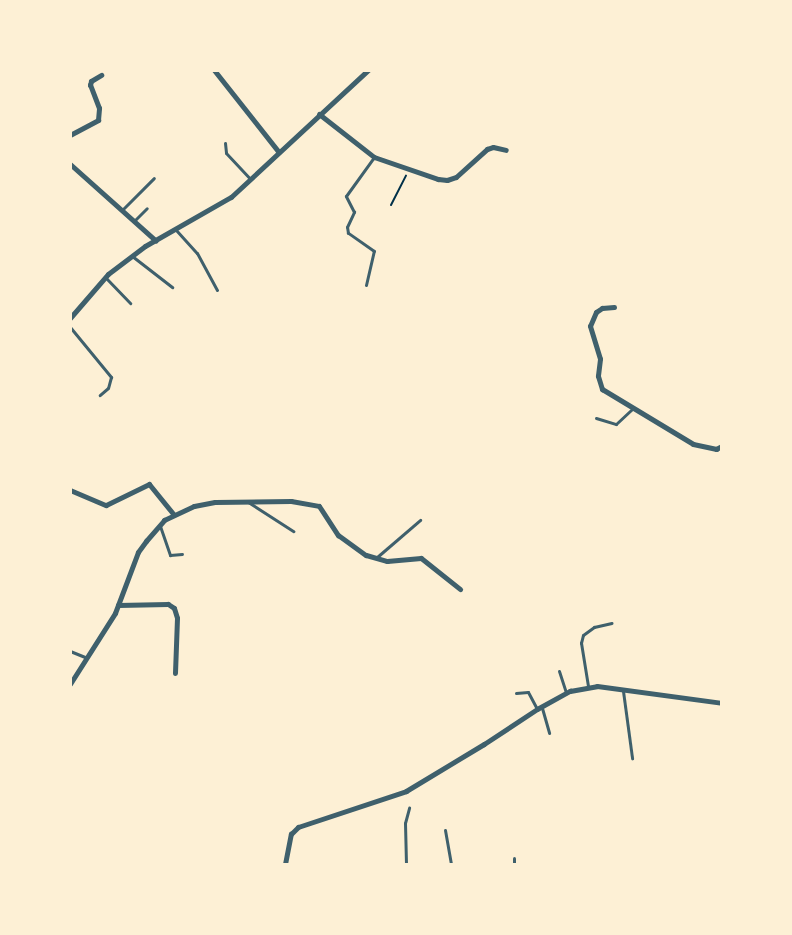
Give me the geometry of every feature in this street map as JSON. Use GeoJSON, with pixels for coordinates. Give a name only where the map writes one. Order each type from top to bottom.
{"type":"FeatureCollection","features":[{"type":"Feature","properties":{"kind":"street"},"geometry":{"type":"LineString","coordinates":[[214,70],[278,151]]}},
{"type":"Feature","properties":{"kind":"street"},"geometry":{"type":"LineString","coordinates":[[70,318],[104,277],[156,241],[221,204],[368,70]]}},
{"type":"Feature","properties":{"kind":"street"},"geometry":{"type":"LineString","coordinates":[[70,135],[98,120],[99,108],[90,85],[91,81],[101,75]]}},
{"type":"Feature","properties":{"kind":"street"},"geometry":{"type":"LineString","coordinates":[[319,114],[374,157],[409,171],[438,179],[452,179],[487,149],[506,150]]}},
{"type":"Feature","properties":{"kind":"street"},"geometry":{"type":"LineString","coordinates":[[70,164],[156,241]]}},
{"type":"Feature","properties":{"kind":"street"},"geometry":{"type":"LineString","coordinates":[[614,307],[605,307],[596,312],[590,326],[600,359],[599,384],[607,393],[632,409],[693,444],[716,449],[722,446]]}},
{"type":"Feature","properties":{"kind":"street"},"geometry":{"type":"LineString","coordinates":[[70,490],[106,505],[149,484],[173,514]]}},
{"type":"Feature","properties":{"kind":"street"},"geometry":{"type":"LineString","coordinates":[[70,684],[88,659],[118,605],[138,552],[160,524],[173,514],[215,502],[302,502],[319,506],[338,535],[376,558],[387,561],[421,558],[460,589]]}},
{"type":"Feature","properties":{"kind":"street"},"geometry":{"type":"LineString","coordinates":[[118,605],[168,603],[174,608],[177,618],[175,673]]}},
{"type":"Feature","properties":{"kind":"street"},"geometry":{"type":"LineString","coordinates":[[285,864],[291,834],[298,827],[406,791],[484,744],[539,707],[566,693],[588,686],[722,702]]}},
{"type":"Feature","properties":{"kind":"lane"},"geometry":{"type":"LineString","coordinates":[[225,143],[226,153],[250,179]]}},
{"type":"Feature","properties":{"kind":"lane"},"geometry":{"type":"LineString","coordinates":[[366,285],[374,251],[348,232],[347,227],[354,212],[346,196],[374,157]]}},
{"type":"Feature","properties":{"kind":"lane"},"geometry":{"type":"LineString","coordinates":[[122,210],[153,178]]}},
{"type":"Feature","properties":{"kind":"lane"},"geometry":{"type":"LineString","coordinates":[[134,221],[147,208]]}},
{"type":"Feature","properties":{"kind":"lane"},"geometry":{"type":"LineString","coordinates":[[176,230],[197,254],[217,290]]}},
{"type":"Feature","properties":{"kind":"lane"},"geometry":{"type":"LineString","coordinates":[[132,256],[172,287]]}},
{"type":"Feature","properties":{"kind":"lane"},"geometry":{"type":"LineString","coordinates":[[104,277],[130,303]]}},
{"type":"Feature","properties":{"kind":"lane"},"geometry":{"type":"LineString","coordinates":[[70,327],[111,377],[112,382],[100,394]]}},
{"type":"Feature","properties":{"kind":"lane"},"geometry":{"type":"LineString","coordinates":[[596,418],[616,424],[632,409]]}},
{"type":"Feature","properties":{"kind":"lane"},"geometry":{"type":"LineString","coordinates":[[246,501],[293,531]]}},
{"type":"Feature","properties":{"kind":"lane"},"geometry":{"type":"LineString","coordinates":[[376,558],[420,520]]}},
{"type":"Feature","properties":{"kind":"lane"},"geometry":{"type":"LineString","coordinates":[[160,524],[170,555],[182,554]]}},
{"type":"Feature","properties":{"kind":"lane"},"geometry":{"type":"LineString","coordinates":[[588,686],[581,643],[583,635],[594,627],[612,623]]}},
{"type":"Feature","properties":{"kind":"lane"},"geometry":{"type":"LineString","coordinates":[[70,651],[88,659]]}},
{"type":"Feature","properties":{"kind":"lane"},"geometry":{"type":"LineString","coordinates":[[559,671],[566,693]]}},
{"type":"Feature","properties":{"kind":"lane"},"geometry":{"type":"LineString","coordinates":[[623,689],[632,758]]}},
{"type":"Feature","properties":{"kind":"lane"},"geometry":{"type":"LineString","coordinates":[[516,693],[528,692],[539,707],[549,733]]}},
{"type":"Feature","properties":{"kind":"lane"},"geometry":{"type":"LineString","coordinates":[[406,864],[405,823],[409,808]]}},
{"type":"Feature","properties":{"kind":"lane"},"geometry":{"type":"LineString","coordinates":[[445,830],[451,864]]}},
{"type":"Feature","properties":{"kind":"lane"},"geometry":{"type":"LineString","coordinates":[[514,858],[514,864]]}},
{"type":"Feature","properties":{"kind":"path"},"geometry":{"type":"LineString","coordinates":[[391,205],[409,171]]}}]}
